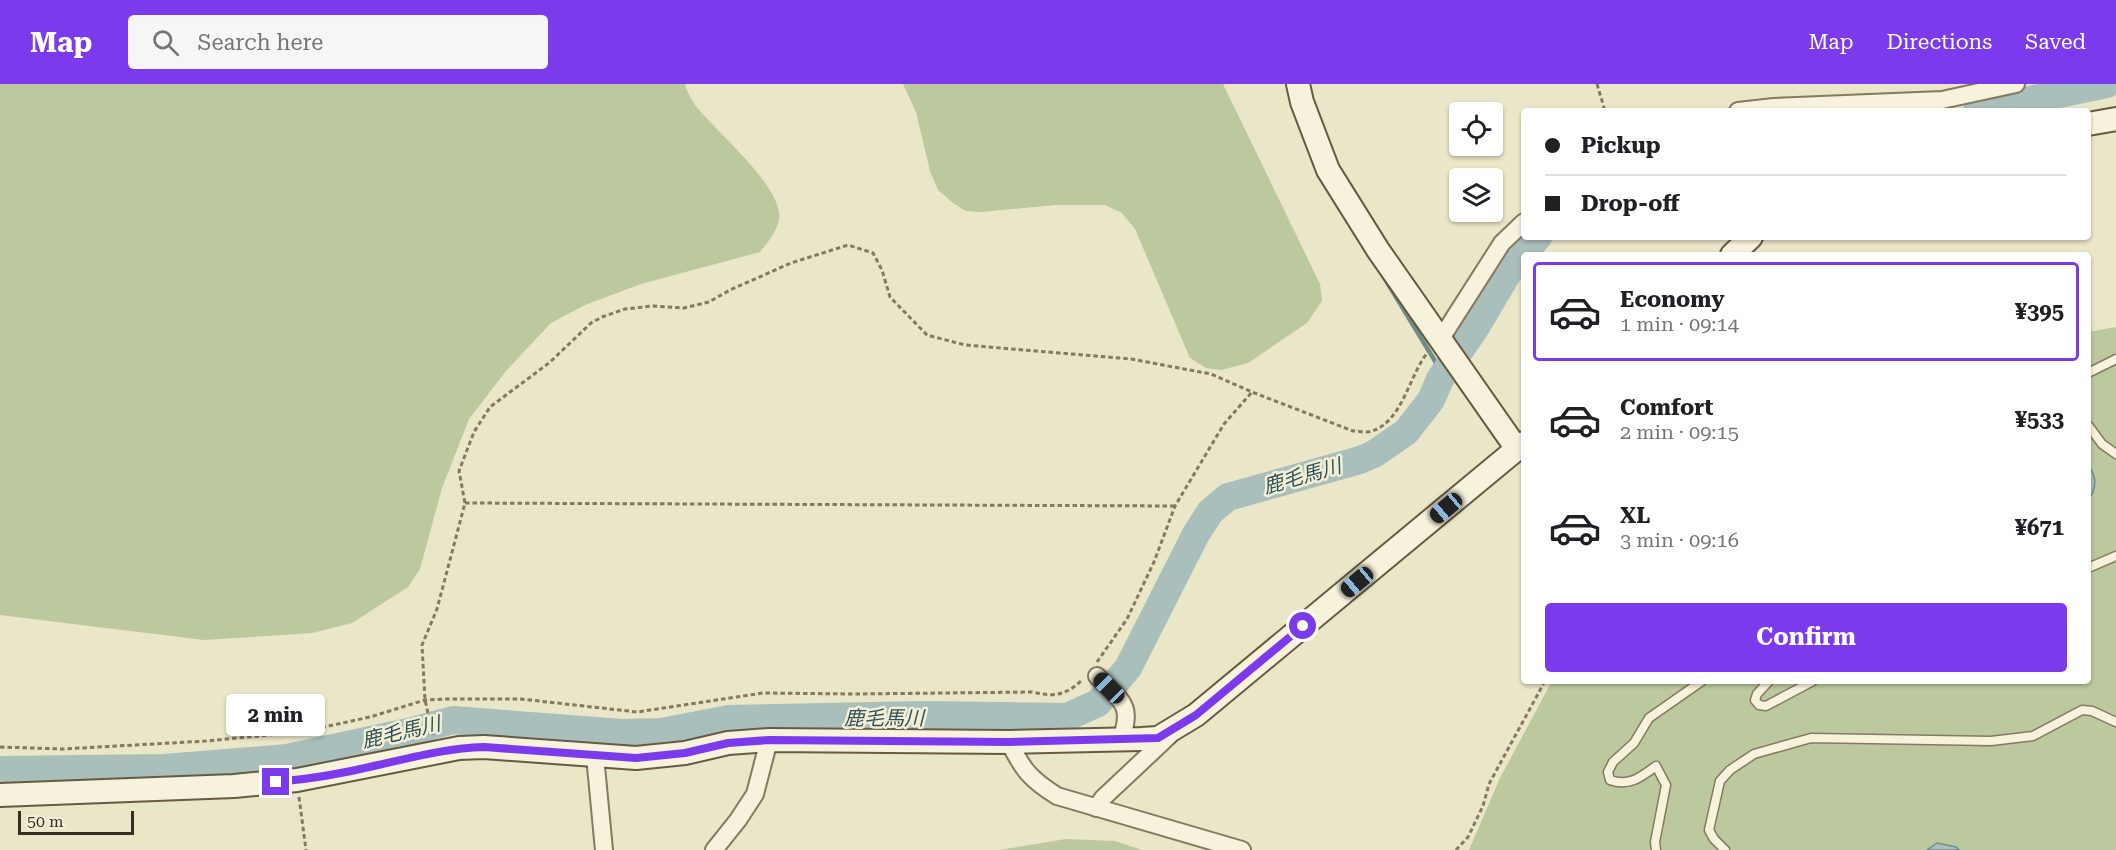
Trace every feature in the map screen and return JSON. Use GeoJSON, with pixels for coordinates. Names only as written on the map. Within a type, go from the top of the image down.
{"type":"FeatureCollection","features":[{"type":"Feature","properties":{"kind":"street"},"geometry":{"type":"LineString","coordinates":[[0,795],[234,786],[297,780],[459,748],[484,747],[636,758],[685,753],[728,743],[769,740],[1009,742],[1121,740],[1158,738],[1177,728],[1196,715],[1520,446],[1438,345],[1377,250],[1328,170],[1302,102],[1298,84]]}},
{"type":"Feature","properties":{"kind":"street"},"geometry":{"type":"LineString","coordinates":[[1765,108],[1942,100],[2016,84]]}},
{"type":"Feature","properties":{"kind":"street"},"geometry":{"type":"LineString","coordinates":[[2091,123],[2116,118]]}},
{"type":"Feature","properties":{"kind":"street"},"geometry":{"type":"LineString","coordinates":[[1438,345],[1502,243],[1521,225]]}},
{"type":"Feature","properties":{"kind":"street"},"geometry":{"type":"LineString","coordinates":[[1735,252],[1748,240]]}},
{"type":"Feature","properties":{"kind":"street"},"geometry":{"type":"LineString","coordinates":[[1094,673],[1122,701],[1127,710],[1121,740]]}},
{"type":"Feature","properties":{"kind":"street"},"geometry":{"type":"LineString","coordinates":[[1096,808],[1103,798],[1177,728]]}},
{"type":"Feature","properties":{"kind":"street"},"geometry":{"type":"LineString","coordinates":[[714,850],[738,820],[754,794],[769,740]]}},
{"type":"Feature","properties":{"kind":"street"},"geometry":{"type":"LineString","coordinates":[[1009,742],[1022,768],[1036,783],[1057,796],[1242,850]]}},
{"type":"Feature","properties":{"kind":"street"},"geometry":{"type":"LineString","coordinates":[[595,756],[604,850]]}},
{"type":"Feature","properties":{"kind":"lane"},"geometry":{"type":"LineString","coordinates":[[2091,372],[2116,359]]}},
{"type":"Feature","properties":{"kind":"lane"},"geometry":{"type":"LineString","coordinates":[[2091,429],[2102,444],[2116,454]]}},
{"type":"Feature","properties":{"kind":"lane"},"geometry":{"type":"LineString","coordinates":[[2091,567],[2116,556]]}},
{"type":"Feature","properties":{"kind":"lane"},"geometry":{"type":"LineString","coordinates":[[1656,850],[1655,842],[1666,785],[1656,766],[1637,779],[1620,784],[1610,780],[1608,772],[1613,762],[1634,742],[1649,718],[1698,684]]}},
{"type":"Feature","properties":{"kind":"lane"},"geometry":{"type":"LineString","coordinates":[[1766,684],[1757,694],[1755,700],[1759,705],[1766,706],[1807,684]]}},
{"type":"Feature","properties":{"kind":"lane"},"geometry":{"type":"LineString","coordinates":[[1725,850],[1709,830],[1716,805],[1716,794],[1720,781],[1730,770],[1754,754],[1811,738],[1991,741],[2033,736],[2082,710],[2092,711],[2116,722]]}},
{"type":"Feature","properties":{"kind":"path"},"geometry":{"type":"LineString","coordinates":[[1597,84],[1604,108]]}},
{"type":"Feature","properties":{"kind":"path"},"geometry":{"type":"LineString","coordinates":[[435,744],[426,708],[422,645],[437,609],[465,503],[459,471],[474,432],[490,407],[533,376],[591,322],[602,316],[625,309],[652,306],[684,308],[709,302],[730,290],[791,263],[848,245],[873,253],[882,270],[890,297],[927,335],[965,345],[1131,359],[1211,374],[1353,430],[1370,432],[1386,423],[1402,401],[1419,363],[1438,345]]}},
{"type":"Feature","properties":{"kind":"path"},"geometry":{"type":"LineString","coordinates":[[0,747],[63,749],[206,741],[302,732],[370,717],[425,700],[521,699],[637,712],[763,693],[1032,692],[1051,696],[1067,691],[1094,673],[1127,619],[1154,562],[1175,506],[1224,424],[1252,392]]}},
{"type":"Feature","properties":{"kind":"path"},"geometry":{"type":"LineString","coordinates":[[465,503],[1175,506]]}},
{"type":"Feature","properties":{"kind":"path"},"geometry":{"type":"LineString","coordinates":[[1456,850],[1468,837],[1483,806],[1489,784],[1543,684]]}},
{"type":"Feature","properties":{"kind":"path"},"geometry":{"type":"LineString","coordinates":[[297,780],[306,850]]}},
{"type":"Feature","properties":{"kind":"green space"},"geometry":{"type":"Polygon","coordinates":[[[0,84],[685,84],[695,105],[760,176],[778,207],[779,220],[774,233],[760,252],[641,284],[585,305],[551,323],[506,371],[469,419],[442,488],[420,569],[408,587],[352,623],[312,633],[204,640],[0,615],[0,84]]]}},
{"type":"Feature","properties":{"kind":"green space"},"geometry":{"type":"Polygon","coordinates":[[[903,84],[1223,84],[1320,284],[1322,301],[1307,323],[1248,363],[1221,370],[1206,368],[1190,358],[1135,229],[1122,213],[1105,205],[1055,205],[980,212],[966,211],[938,190],[930,171],[916,112],[903,84]]]}},
{"type":"Feature","properties":{"kind":"green space"},"geometry":{"type":"Polygon","coordinates":[[[2116,327],[2116,850],[1469,850],[1500,778],[1550,684],[2091,684],[2091,331],[2116,327]]]}},
{"type":"Feature","properties":{"kind":"green space"},"geometry":{"type":"Polygon","coordinates":[[[1066,839],[1115,841],[1142,850],[1000,850],[1066,839]]]}},
{"type":"Feature","properties":{"kind":"water"},"geometry":{"type":"Polygon","coordinates":[[[2091,470],[2095,482],[2091,495],[2091,470]]]}},
{"type":"Feature","properties":{"kind":"water"},"geometry":{"type":"Polygon","coordinates":[[[1937,843],[1956,847],[1959,850],[1927,850],[1937,843]]]}},
{"type":"Feature","properties":{"kind":"waterway","name":"鹿毛馬川"},"geometry":{"type":"LineString","coordinates":[[1991,108],[2107,84]]}},
{"type":"Feature","properties":{"kind":"waterway","name":"鹿毛馬川"},"geometry":{"type":"LineString","coordinates":[[1525,252],[1535,240]]}},
{"type":"Feature","properties":{"kind":"waterway","name":"鹿毛馬川"},"geometry":{"type":"LineString","coordinates":[[0,770],[164,768],[287,758],[453,720],[622,733],[661,732],[729,719],[924,715],[1067,717],[1098,703],[1128,668],[1196,534],[1210,512],[1228,497],[1360,460],[1374,454],[1406,432],[1431,400],[1440,379],[1474,330],[1509,271],[1521,257]]}},
{"type":"Feature","properties":{"kind":"waterway"},"geometry":{"type":"LineString","coordinates":[[1382,274],[1435,361],[1440,379]]}},
{"type":"Feature","properties":{"kind":"route"},"geometry":{"type":"LineString","coordinates":[[276,782],[375,766],[459,748],[484,747],[636,758],[685,753],[728,743],[769,740],[1009,742],[1158,738],[1196,715],[1303,626]]}}]}
